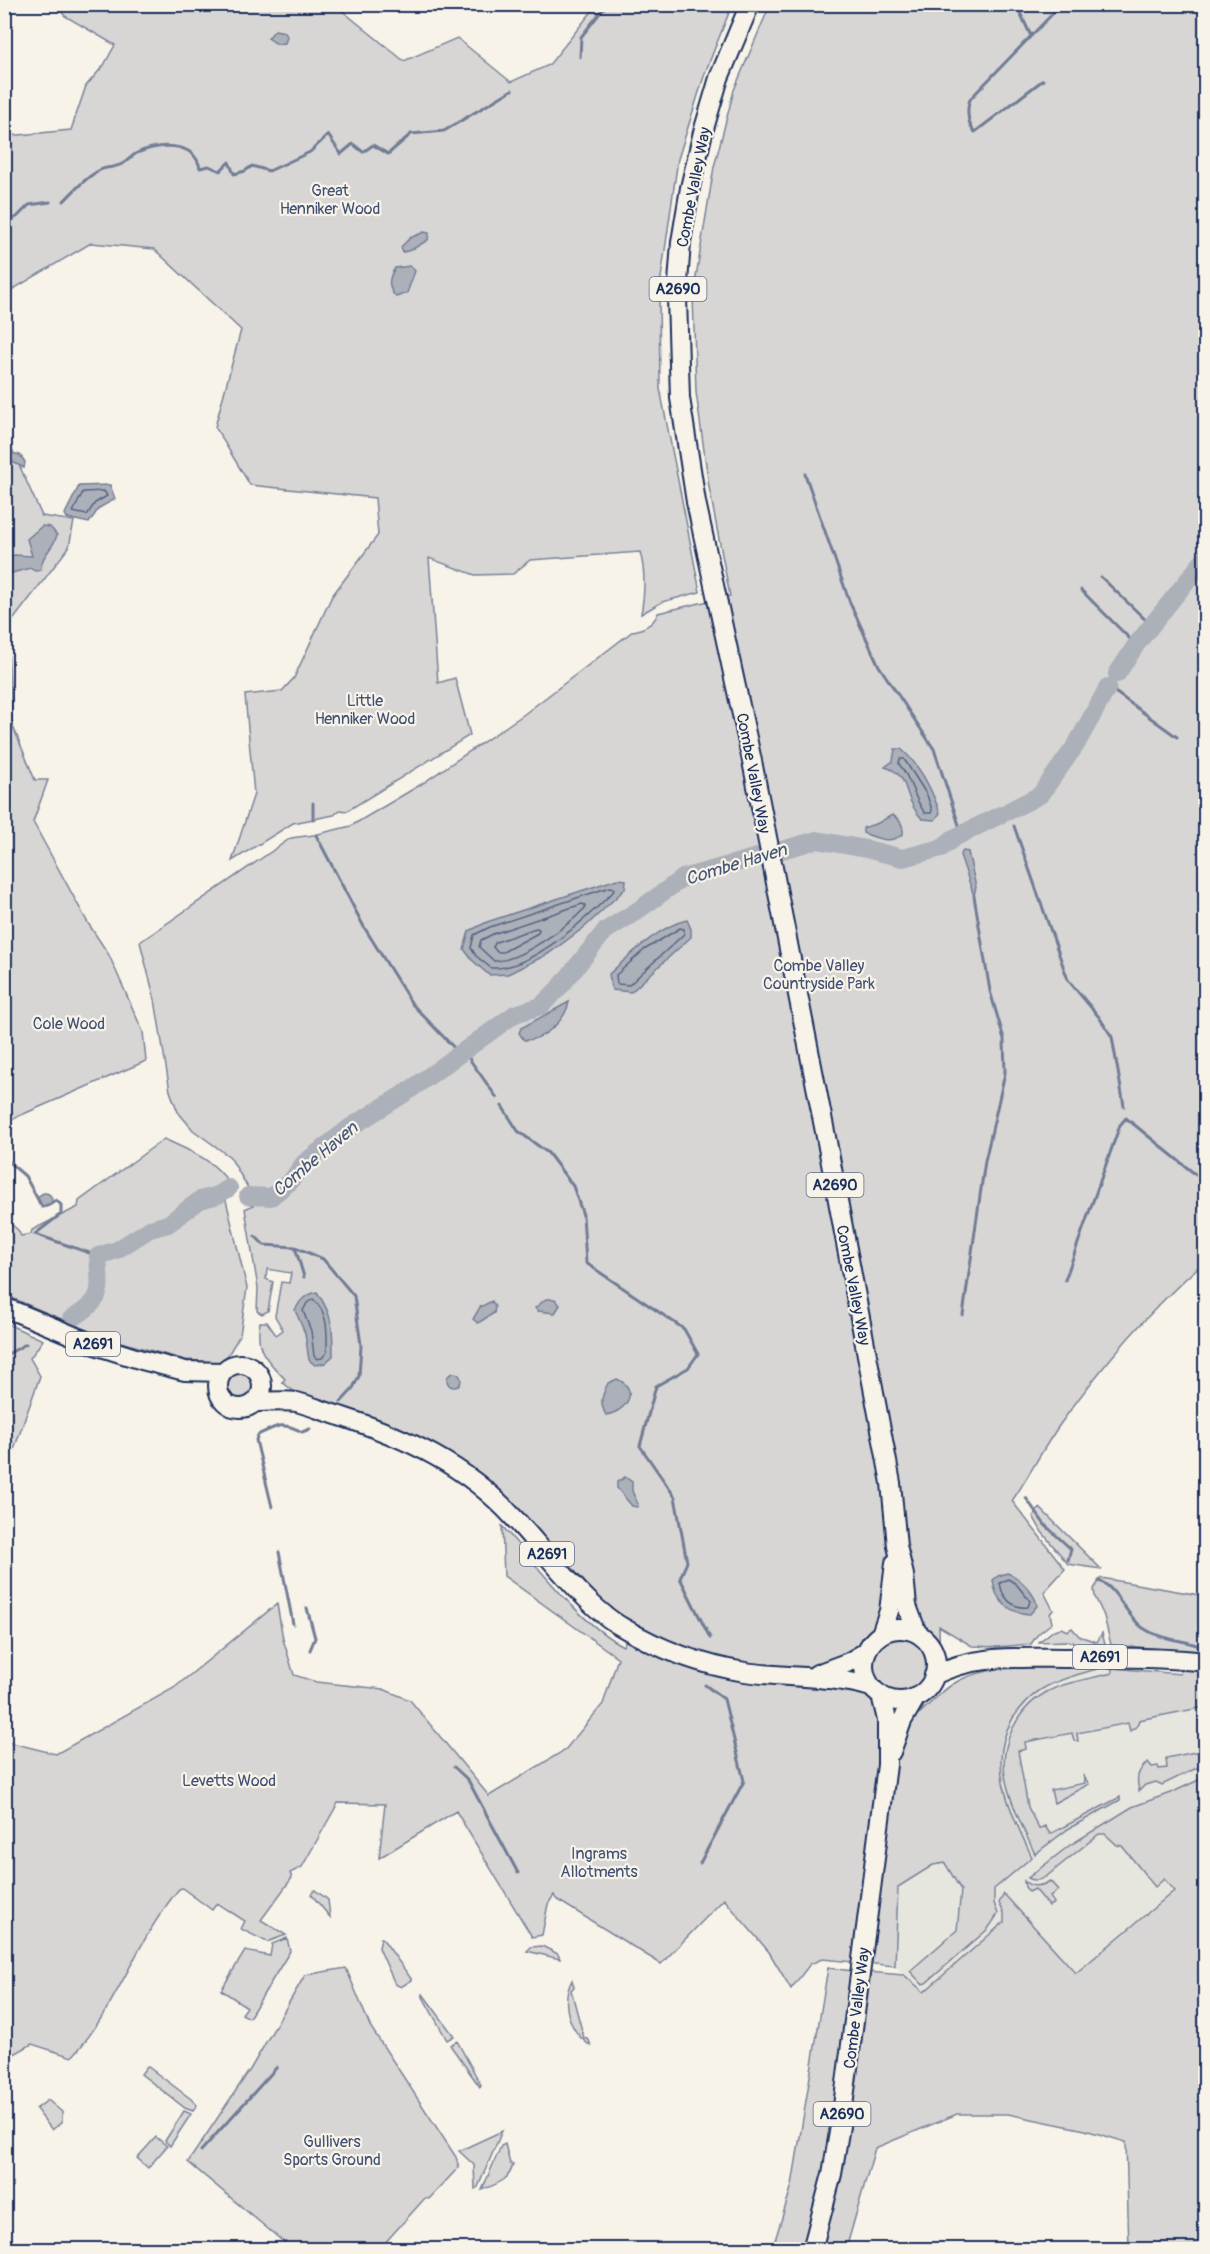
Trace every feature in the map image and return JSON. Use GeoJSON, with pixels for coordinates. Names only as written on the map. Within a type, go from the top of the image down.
{"type":"FeatureCollection","features":[{"type":"Feature","properties":{"kind":"main road","name":"Combe Valley Way"},"geometry":{"type":"LineString","coordinates":[[750,4],[719,78],[690,188],[677,297],[680,398],[696,501],[777,887],[891,1483],[897,1546],[904,1575],[907,1606],[923,1639]]}},
{"type":"Feature","properties":{"kind":"main road","name":"A2691"},"geometry":{"type":"LineString","coordinates":[[4,1307],[98,1346],[185,1371],[218,1390]]}},
{"type":"Feature","properties":{"kind":"main road"},"geometry":{"type":"LineString","coordinates":[[233,1365],[246,1365],[258,1372],[262,1391],[256,1402],[245,1408],[232,1408],[222,1401],[218,1390],[222,1372],[233,1365]]}},
{"type":"Feature","properties":{"kind":"main road","name":"A2691"},"geometry":{"type":"LineString","coordinates":[[185,1371],[222,1372]]}},
{"type":"Feature","properties":{"kind":"main road","name":"A2691"},"geometry":{"type":"LineString","coordinates":[[261,1378],[295,1402],[396,1435],[461,1472],[488,1492],[513,1516],[589,1600],[619,1626],[648,1642],[700,1661],[745,1671],[852,1681],[876,1691]]}},
{"type":"Feature","properties":{"kind":"main road","name":"A2691"},"geometry":{"type":"LineString","coordinates":[[256,1402],[295,1402]]}},
{"type":"Feature","properties":{"kind":"main road","name":"Combe Valley Way"},"geometry":{"type":"LineString","coordinates":[[881,1634],[889,1611],[897,1546]]}},
{"type":"Feature","properties":{"kind":"main road"},"geometry":{"type":"LineString","coordinates":[[899,1629],[923,1639],[935,1656],[934,1675],[927,1688],[916,1697],[898,1701],[876,1691],[864,1670],[866,1652],[881,1634],[899,1629]]}},
{"type":"Feature","properties":{"kind":"main road","name":"A2691"},"geometry":{"type":"LineString","coordinates":[[923,1639],[957,1653],[993,1658],[1110,1657],[1206,1662]]}},
{"type":"Feature","properties":{"kind":"main road","name":"A2691"},"geometry":{"type":"LineString","coordinates":[[809,1676],[849,1662],[866,1652]]}},
{"type":"Feature","properties":{"kind":"main road","name":"A2691"},"geometry":{"type":"LineString","coordinates":[[934,1675],[957,1664],[993,1658]]}},
{"type":"Feature","properties":{"kind":"main road","name":"Combe Valley Way"},"geometry":{"type":"LineString","coordinates":[[812,2250],[832,2174],[843,2114],[887,1765],[887,1720],[876,1691]]}},
{"type":"Feature","properties":{"kind":"main road","name":"Combe Valley Way"},"geometry":{"type":"LineString","coordinates":[[887,1765],[899,1729],[916,1697]]}},
{"type":"Feature","properties":{"kind":"shaded area"},"geometry":{"type":"Polygon","coordinates":[[[1103,1667],[1180,1674],[1181,1668],[1205,1670],[1205,1891],[1069,1981],[934,2036],[904,1975],[895,1966],[899,1871],[979,1699],[1057,1682],[1103,1667]]]}},
{"type":"Feature","properties":{"kind":"green space"},"geometry":{"type":"Polygon","coordinates":[[[110,4],[335,5],[404,61],[457,38],[511,82],[549,65],[597,5],[732,5],[705,73],[678,159],[659,292],[660,389],[700,592],[662,602],[641,614],[644,583],[640,552],[530,560],[513,574],[475,575],[429,558],[438,683],[455,678],[470,735],[347,811],[340,810],[334,815],[293,823],[232,861],[254,794],[245,695],[282,691],[294,678],[332,596],[378,535],[375,498],[250,485],[215,427],[241,330],[154,249],[91,243],[5,294],[5,139],[9,136],[71,130],[86,86],[104,65],[115,45],[65,16],[55,5],[104,5],[110,9],[110,4]]]}},
{"type":"Feature","properties":{"kind":"green space","name":"Combe Valley Countryside Park"},"geometry":{"type":"Polygon","coordinates":[[[770,5],[1205,5],[1205,1261],[1128,1338],[1077,1401],[1054,1433],[1012,1501],[1065,1569],[1044,1592],[1053,1610],[1050,1614],[1052,1623],[1038,1634],[1031,1644],[997,1647],[972,1646],[939,1626],[940,1680],[919,1714],[953,1684],[986,1672],[1025,1666],[1103,1667],[1049,1685],[1026,1702],[1013,1718],[1005,1735],[1001,1753],[1001,1771],[1010,1806],[1032,1857],[994,1889],[994,1903],[998,1914],[988,1929],[926,1983],[922,1984],[910,1971],[957,1930],[961,1890],[945,1863],[933,1865],[898,1887],[895,1966],[822,1959],[810,1964],[791,1989],[769,1952],[724,1899],[661,1964],[556,1899],[554,1895],[548,1904],[542,1935],[532,1937],[456,1811],[379,1858],[385,1804],[338,1803],[302,1867],[290,1873],[292,1878],[261,1920],[286,1935],[267,1942],[241,1929],[245,1921],[217,1903],[212,1910],[182,1888],[179,1889],[150,1930],[102,2017],[72,2057],[32,2044],[5,2057],[4,1741],[56,1754],[174,1688],[277,1604],[283,1639],[294,1675],[316,1682],[383,1689],[410,1700],[489,1796],[565,1750],[603,1704],[618,1658],[504,1576],[502,1526],[559,1592],[607,1636],[623,1646],[634,1624],[601,1600],[535,1526],[494,1486],[471,1469],[424,1441],[374,1420],[296,1393],[282,1382],[285,1379],[272,1366],[261,1348],[259,1332],[260,1322],[267,1322],[276,1335],[283,1330],[275,1316],[281,1282],[289,1283],[291,1273],[267,1269],[266,1279],[273,1282],[268,1311],[262,1314],[257,1311],[258,1288],[245,1209],[257,1203],[230,1157],[193,1130],[178,1112],[170,1091],[155,1000],[140,942],[291,838],[351,826],[420,785],[523,715],[633,631],[648,625],[658,613],[730,596],[709,487],[696,392],[693,295],[714,167],[734,90],[770,5]]]}},
{"type":"Feature","properties":{"kind":"green space","name":"Cole Wood"},"geometry":{"type":"Polygon","coordinates":[[[12,449],[42,516],[74,521],[69,547],[7,628],[12,724],[35,780],[48,780],[33,822],[88,923],[109,955],[143,1032],[146,1061],[5,1122],[4,450],[12,449]]]}},
{"type":"Feature","properties":{"kind":"green space"},"geometry":{"type":"Polygon","coordinates":[[[164,1139],[208,1162],[229,1183],[226,1200],[247,1288],[240,1335],[228,1355],[218,1362],[185,1360],[103,1337],[5,1295],[5,1219],[18,1230],[21,1236],[31,1234],[32,1230],[78,1207],[79,1201],[164,1139]]]}},
{"type":"Feature","properties":{"kind":"green space"},"geometry":{"type":"Polygon","coordinates":[[[5,1323],[43,1340],[30,1358],[40,1376],[9,1464],[9,1505],[4,1503],[5,1323]]]}},
{"type":"Feature","properties":{"kind":"green space"},"geometry":{"type":"Polygon","coordinates":[[[240,1369],[253,1374],[258,1387],[253,1400],[240,1405],[227,1400],[222,1387],[227,1374],[240,1369]]]}},
{"type":"Feature","properties":{"kind":"green space"},"geometry":{"type":"Polygon","coordinates":[[[1040,1508],[1101,1569],[1068,1564],[1042,1532],[1033,1516],[1040,1508]]]}},
{"type":"Feature","properties":{"kind":"green space"},"geometry":{"type":"Polygon","coordinates":[[[1101,1578],[1205,1596],[1205,1652],[1111,1645],[1104,1616],[1095,1597],[1094,1589],[1101,1578]]]}},
{"type":"Feature","properties":{"kind":"green space"},"geometry":{"type":"Polygon","coordinates":[[[1061,1628],[1067,1631],[1072,1628],[1079,1636],[1097,1642],[1102,1633],[1105,1644],[1088,1645],[1066,1641],[1039,1642],[1054,1630],[1061,1628]]]}},
{"type":"Feature","properties":{"kind":"green space"},"geometry":{"type":"Polygon","coordinates":[[[1112,1668],[1180,1674],[1181,1668],[1205,1670],[1205,1707],[1139,1720],[1137,1726],[1130,1731],[1128,1723],[1077,1733],[1078,1741],[1074,1741],[1072,1733],[1025,1742],[1026,1749],[1018,1751],[1028,1807],[1039,1829],[1045,1826],[1050,1834],[1120,1797],[1120,1800],[1068,1829],[1035,1854],[1007,1786],[1004,1764],[1008,1740],[1026,1708],[1045,1693],[1069,1683],[1112,1673],[1112,1668]]]}},
{"type":"Feature","properties":{"kind":"green space"},"geometry":{"type":"Polygon","coordinates":[[[1205,1750],[1205,1764],[1162,1785],[1156,1782],[1145,1785],[1139,1791],[1138,1775],[1148,1762],[1152,1767],[1167,1768],[1166,1758],[1205,1750]]]}},
{"type":"Feature","properties":{"kind":"green space"},"geometry":{"type":"Polygon","coordinates":[[[1083,1775],[1089,1784],[1054,1803],[1051,1790],[1085,1783],[1083,1775]]]}},
{"type":"Feature","properties":{"kind":"green space"},"geometry":{"type":"Polygon","coordinates":[[[1205,1777],[1205,2249],[1129,2249],[1126,2142],[1085,2130],[1008,2114],[957,2114],[875,2148],[846,2249],[823,2250],[839,2174],[868,1972],[904,1975],[924,1992],[1004,1922],[1004,1913],[999,1903],[1004,1894],[1076,1973],[1174,1891],[1164,1879],[1155,1887],[1122,1846],[1117,1845],[1105,1834],[1099,1834],[1045,1877],[1036,1880],[1028,1878],[1070,1845],[1132,1807],[1205,1777]]]}},
{"type":"Feature","properties":{"kind":"green space"},"geometry":{"type":"Polygon","coordinates":[[[1024,1881],[1037,1886],[1050,1881],[1058,1890],[1050,1897],[1054,1903],[1049,1906],[1035,1889],[1029,1892],[1024,1881]]]}},
{"type":"Feature","properties":{"kind":"green space"},"geometry":{"type":"Polygon","coordinates":[[[315,1890],[328,1900],[330,1917],[311,1894],[315,1890]]]}},
{"type":"Feature","properties":{"kind":"green space"},"geometry":{"type":"Polygon","coordinates":[[[287,1938],[290,1951],[249,2018],[242,2014],[247,2007],[221,1990],[245,1951],[270,1956],[272,1944],[287,1938]]]}},
{"type":"Feature","properties":{"kind":"green space"},"geometry":{"type":"Polygon","coordinates":[[[381,1938],[412,1980],[401,1987],[395,1984],[379,1948],[381,1938]]]}},
{"type":"Feature","properties":{"kind":"green space"},"geometry":{"type":"Polygon","coordinates":[[[542,1946],[558,1954],[560,1959],[527,1951],[531,1947],[542,1946]]]}},
{"type":"Feature","properties":{"kind":"green space","name":"Gullivers Sports Ground"},"geometry":{"type":"Polygon","coordinates":[[[346,1968],[370,2026],[456,2157],[459,2167],[429,2199],[425,2198],[383,2245],[386,2248],[384,2249],[292,2249],[188,2162],[251,2068],[305,1975],[346,1968]]]}},
{"type":"Feature","properties":{"kind":"green space"},"geometry":{"type":"Polygon","coordinates":[[[828,1968],[853,1971],[834,2112],[823,2172],[802,2249],[772,2250],[792,2185],[828,1968]]]}},
{"type":"Feature","properties":{"kind":"green space"},"geometry":{"type":"Polygon","coordinates":[[[572,1980],[574,1987],[571,1990],[584,2038],[589,2040],[591,2046],[577,2033],[569,2016],[567,1998],[572,1980]]]}},
{"type":"Feature","properties":{"kind":"green space"},"geometry":{"type":"Polygon","coordinates":[[[423,1994],[454,2036],[447,2040],[423,1994]]]}},
{"type":"Feature","properties":{"kind":"green space"},"geometry":{"type":"Polygon","coordinates":[[[457,2041],[481,2085],[480,2087],[450,2045],[457,2041]]]}},
{"type":"Feature","properties":{"kind":"green space"},"geometry":{"type":"Polygon","coordinates":[[[147,2066],[191,2099],[197,2105],[193,2111],[185,2108],[141,2074],[147,2066]]]}},
{"type":"Feature","properties":{"kind":"green space"},"geometry":{"type":"Polygon","coordinates":[[[48,2100],[62,2112],[62,2122],[52,2130],[36,2109],[48,2100]]]}},
{"type":"Feature","properties":{"kind":"green space"},"geometry":{"type":"Polygon","coordinates":[[[184,2111],[191,2114],[170,2146],[165,2141],[184,2111]]]}},
{"type":"Feature","properties":{"kind":"green space"},"geometry":{"type":"Polygon","coordinates":[[[502,2131],[478,2187],[475,2189],[474,2165],[459,2151],[502,2131]]]}},
{"type":"Feature","properties":{"kind":"green space"},"geometry":{"type":"Polygon","coordinates":[[[156,2137],[167,2146],[148,2168],[137,2158],[156,2137]]]}},
{"type":"Feature","properties":{"kind":"green space"},"geometry":{"type":"Polygon","coordinates":[[[505,2144],[510,2164],[513,2164],[509,2174],[502,2181],[482,2190],[501,2146],[505,2144]]]}},
{"type":"Feature","properties":{"kind":"water"},"geometry":{"type":"Polygon","coordinates":[[[275,30],[285,32],[287,37],[285,43],[277,44],[268,38],[275,30]]]}},
{"type":"Feature","properties":{"kind":"water"},"geometry":{"type":"Polygon","coordinates":[[[424,232],[429,233],[428,240],[403,252],[401,247],[410,238],[424,232]]]}},
{"type":"Feature","properties":{"kind":"water"},"geometry":{"type":"Polygon","coordinates":[[[410,266],[415,271],[407,293],[396,297],[390,286],[391,276],[395,268],[410,266]]]}},
{"type":"Feature","properties":{"kind":"water"},"geometry":{"type":"Polygon","coordinates":[[[10,453],[20,455],[25,462],[24,468],[5,458],[10,453]]]}},
{"type":"Feature","properties":{"kind":"water"},"geometry":{"type":"Polygon","coordinates":[[[110,485],[115,499],[99,508],[89,523],[67,518],[65,514],[79,486],[110,485]]]}},
{"type":"Feature","properties":{"kind":"water"},"geometry":{"type":"Polygon","coordinates":[[[42,526],[50,527],[57,535],[43,560],[41,570],[35,571],[30,568],[5,575],[5,566],[13,555],[32,556],[27,539],[42,526]]]}},
{"type":"Feature","properties":{"kind":"water"},"geometry":{"type":"Polygon","coordinates":[[[895,749],[901,749],[908,755],[925,778],[940,813],[935,820],[922,819],[914,808],[901,778],[885,767],[893,761],[895,749]]]}},
{"type":"Feature","properties":{"kind":"water"},"geometry":{"type":"Polygon","coordinates":[[[892,815],[902,825],[903,834],[893,839],[883,840],[863,833],[863,828],[892,815]]]}},
{"type":"Feature","properties":{"kind":"water"},"geometry":{"type":"Polygon","coordinates":[[[963,851],[968,852],[976,887],[974,896],[960,855],[963,851]]]}},
{"type":"Feature","properties":{"kind":"water"},"geometry":{"type":"Polygon","coordinates":[[[617,879],[626,880],[625,889],[586,926],[548,954],[508,974],[489,975],[472,960],[464,949],[469,931],[487,922],[617,879]]]}},
{"type":"Feature","properties":{"kind":"water"},"geometry":{"type":"Polygon","coordinates":[[[687,920],[691,929],[691,937],[631,992],[612,990],[609,974],[666,928],[687,920]]]}},
{"type":"Feature","properties":{"kind":"water"},"geometry":{"type":"Polygon","coordinates":[[[569,1002],[558,1023],[538,1037],[524,1040],[519,1033],[521,1028],[569,1002]]]}},
{"type":"Feature","properties":{"kind":"water"},"geometry":{"type":"Polygon","coordinates":[[[42,1193],[48,1193],[52,1200],[48,1207],[42,1207],[38,1203],[38,1197],[42,1193]]]}},
{"type":"Feature","properties":{"kind":"water"},"geometry":{"type":"Polygon","coordinates":[[[317,1292],[331,1322],[333,1356],[325,1363],[315,1365],[309,1360],[305,1333],[295,1310],[304,1298],[317,1292]]]}},
{"type":"Feature","properties":{"kind":"water"},"geometry":{"type":"Polygon","coordinates":[[[546,1299],[555,1299],[560,1305],[555,1313],[538,1311],[535,1308],[546,1299]]]}},
{"type":"Feature","properties":{"kind":"water"},"geometry":{"type":"Polygon","coordinates":[[[492,1301],[495,1307],[494,1313],[478,1323],[473,1319],[480,1307],[492,1301]]]}},
{"type":"Feature","properties":{"kind":"water"},"geometry":{"type":"Polygon","coordinates":[[[454,1373],[459,1375],[461,1380],[459,1385],[454,1387],[449,1385],[447,1380],[449,1375],[454,1373]]]}},
{"type":"Feature","properties":{"kind":"water"},"geometry":{"type":"Polygon","coordinates":[[[617,1379],[628,1389],[628,1400],[620,1410],[606,1415],[602,1403],[603,1395],[608,1383],[617,1379]]]}},
{"type":"Feature","properties":{"kind":"water"},"geometry":{"type":"Polygon","coordinates":[[[625,1477],[632,1482],[637,1507],[632,1506],[617,1488],[617,1482],[625,1477]]]}},
{"type":"Feature","properties":{"kind":"water"},"geometry":{"type":"Polygon","coordinates":[[[1007,1573],[1021,1582],[1036,1601],[1037,1606],[1030,1614],[1016,1611],[1000,1600],[993,1580],[1007,1573]]]}},
{"type":"Feature","properties":{"kind":"waterway"},"geometry":{"type":"LineString","coordinates":[[580,57],[581,37],[607,4]]}},
{"type":"Feature","properties":{"kind":"waterway"},"geometry":{"type":"LineString","coordinates":[[1016,4],[1031,36],[1062,4]]}},
{"type":"Feature","properties":{"kind":"waterway"},"geometry":{"type":"LineString","coordinates":[[1031,36],[971,98],[968,115],[972,129],[975,132],[1043,80]]}},
{"type":"Feature","properties":{"kind":"waterway"},"geometry":{"type":"LineString","coordinates":[[64,201],[81,184],[102,169],[126,162],[145,150],[164,146],[183,149],[190,153],[200,168],[209,166],[220,171],[229,162],[234,174],[252,166],[269,171],[310,152],[328,135],[341,154],[353,144],[363,152],[373,145],[388,154],[411,134],[444,131],[512,90]]}},
{"type":"Feature","properties":{"kind":"waterway"},"geometry":{"type":"LineString","coordinates":[[4,223],[17,217],[29,205],[50,202]]}},
{"type":"Feature","properties":{"kind":"waterway"},"geometry":{"type":"LineString","coordinates":[[805,474],[850,603],[879,666],[934,749],[962,834]]}},
{"type":"Feature","properties":{"kind":"waterway","name":"Combe Haven"},"geometry":{"type":"LineString","coordinates":[[1117,674],[1136,645],[1206,557]]}},
{"type":"Feature","properties":{"kind":"waterway"},"geometry":{"type":"LineString","coordinates":[[1101,577],[1152,626]]}},
{"type":"Feature","properties":{"kind":"waterway"},"geometry":{"type":"LineString","coordinates":[[1081,590],[1136,645]]}},
{"type":"Feature","properties":{"kind":"waterway"},"geometry":{"type":"LineString","coordinates":[[1108,687],[1177,737]]}},
{"type":"Feature","properties":{"kind":"waterway","name":"Combe Haven"},"geometry":{"type":"LineString","coordinates":[[1009,811],[1040,795],[1076,745],[1108,687]]}},
{"type":"Feature","properties":{"kind":"waterway"},"geometry":{"type":"LineString","coordinates":[[313,803],[313,819]]}},
{"type":"Feature","properties":{"kind":"waterway","name":"Combe Haven"},"geometry":{"type":"LineString","coordinates":[[248,1196],[271,1197],[290,1182],[304,1163],[349,1128],[407,1092],[515,1014],[541,1006],[561,986],[605,931],[683,878],[817,840],[903,858],[941,848],[954,838],[1000,815]]}},
{"type":"Feature","properties":{"kind":"waterway"},"geometry":{"type":"LineString","coordinates":[[1014,826],[1068,980],[1099,1017],[1112,1037],[1124,1106]]}},
{"type":"Feature","properties":{"kind":"waterway"},"geometry":{"type":"LineString","coordinates":[[316,835],[364,927],[412,1004],[459,1053]]}},
{"type":"Feature","properties":{"kind":"waterway"},"geometry":{"type":"LineString","coordinates":[[963,1315],[985,1161],[1005,1073],[1004,1039],[990,991],[974,896]]}},
{"type":"Feature","properties":{"kind":"waterway"},"geometry":{"type":"LineString","coordinates":[[463,1050],[497,1098]]}},
{"type":"Feature","properties":{"kind":"waterway"},"geometry":{"type":"LineString","coordinates":[[502,1106],[518,1131],[548,1153],[573,1186],[583,1215],[586,1263],[684,1329],[698,1354],[688,1368],[656,1386],[640,1446],[675,1497],[687,1562],[680,1578],[710,1638]]}},
{"type":"Feature","properties":{"kind":"waterway"},"geometry":{"type":"LineString","coordinates":[[1065,1280],[1120,1125],[1126,1118],[1206,1183]]}},
{"type":"Feature","properties":{"kind":"waterway"},"geometry":{"type":"LineString","coordinates":[[4,1158],[25,1176],[42,1207],[56,1200],[61,1205],[61,1214],[35,1234],[98,1256]]}},
{"type":"Feature","properties":{"kind":"waterway","name":"Combe Haven"},"geometry":{"type":"LineString","coordinates":[[71,1319],[90,1306],[98,1294],[98,1256],[117,1250],[150,1229],[168,1224],[200,1200],[218,1195],[229,1188]]}},
{"type":"Feature","properties":{"kind":"waterway"},"geometry":{"type":"LineString","coordinates":[[255,1236],[264,1245],[295,1247],[323,1259],[354,1296],[361,1345],[359,1376],[352,1390],[341,1402]]}},
{"type":"Feature","properties":{"kind":"waterway"},"geometry":{"type":"LineString","coordinates":[[295,1247],[304,1277]]}},
{"type":"Feature","properties":{"kind":"waterway","name":"Combe Haven"},"geometry":{"type":"LineString","coordinates":[[4,1356],[26,1344]]}},
{"type":"Feature","properties":{"kind":"waterway"},"geometry":{"type":"LineString","coordinates":[[272,1507],[256,1440],[258,1435],[280,1426],[302,1432],[310,1429]]}},
{"type":"Feature","properties":{"kind":"waterway"},"geometry":{"type":"LineString","coordinates":[[1026,1498],[1045,1525],[1071,1549],[1068,1560]]}},
{"type":"Feature","properties":{"kind":"waterway"},"geometry":{"type":"LineString","coordinates":[[279,1552],[293,1624]]}},
{"type":"Feature","properties":{"kind":"waterway"},"geometry":{"type":"LineString","coordinates":[[1099,1581],[1111,1589],[1143,1628],[1158,1635],[1205,1648]]}},
{"type":"Feature","properties":{"kind":"waterway"},"geometry":{"type":"LineString","coordinates":[[307,1608],[315,1638],[310,1650]]}},
{"type":"Feature","properties":{"kind":"waterway"},"geometry":{"type":"LineString","coordinates":[[1204,1674],[1206,1678]]}},
{"type":"Feature","properties":{"kind":"waterway"},"geometry":{"type":"LineString","coordinates":[[700,1863],[744,1781],[724,1699],[705,1685]]}},
{"type":"Feature","properties":{"kind":"waterway"},"geometry":{"type":"LineString","coordinates":[[454,1767],[468,1780],[518,1873]]}},
{"type":"Feature","properties":{"kind":"waterway"},"geometry":{"type":"LineString","coordinates":[[201,2151],[277,2067]]}},
{"type":"Feature","properties":{"kind":"park label","name":"Great Henniker Wood"},"geometry":{"type":"Point","coordinates":[330,199]}},
{"type":"Feature","properties":{"kind":"park label","name":"Little Henniker Wood"},"geometry":{"type":"Point","coordinates":[365,709]}},
{"type":"Feature","properties":{"kind":"park label","name":"Levetts Wood"},"geometry":{"type":"Point","coordinates":[229,1780]}},
{"type":"Feature","properties":{"kind":"park label","name":"Ingrams Allotments"},"geometry":{"type":"Point","coordinates":[599,1862]}}]}
